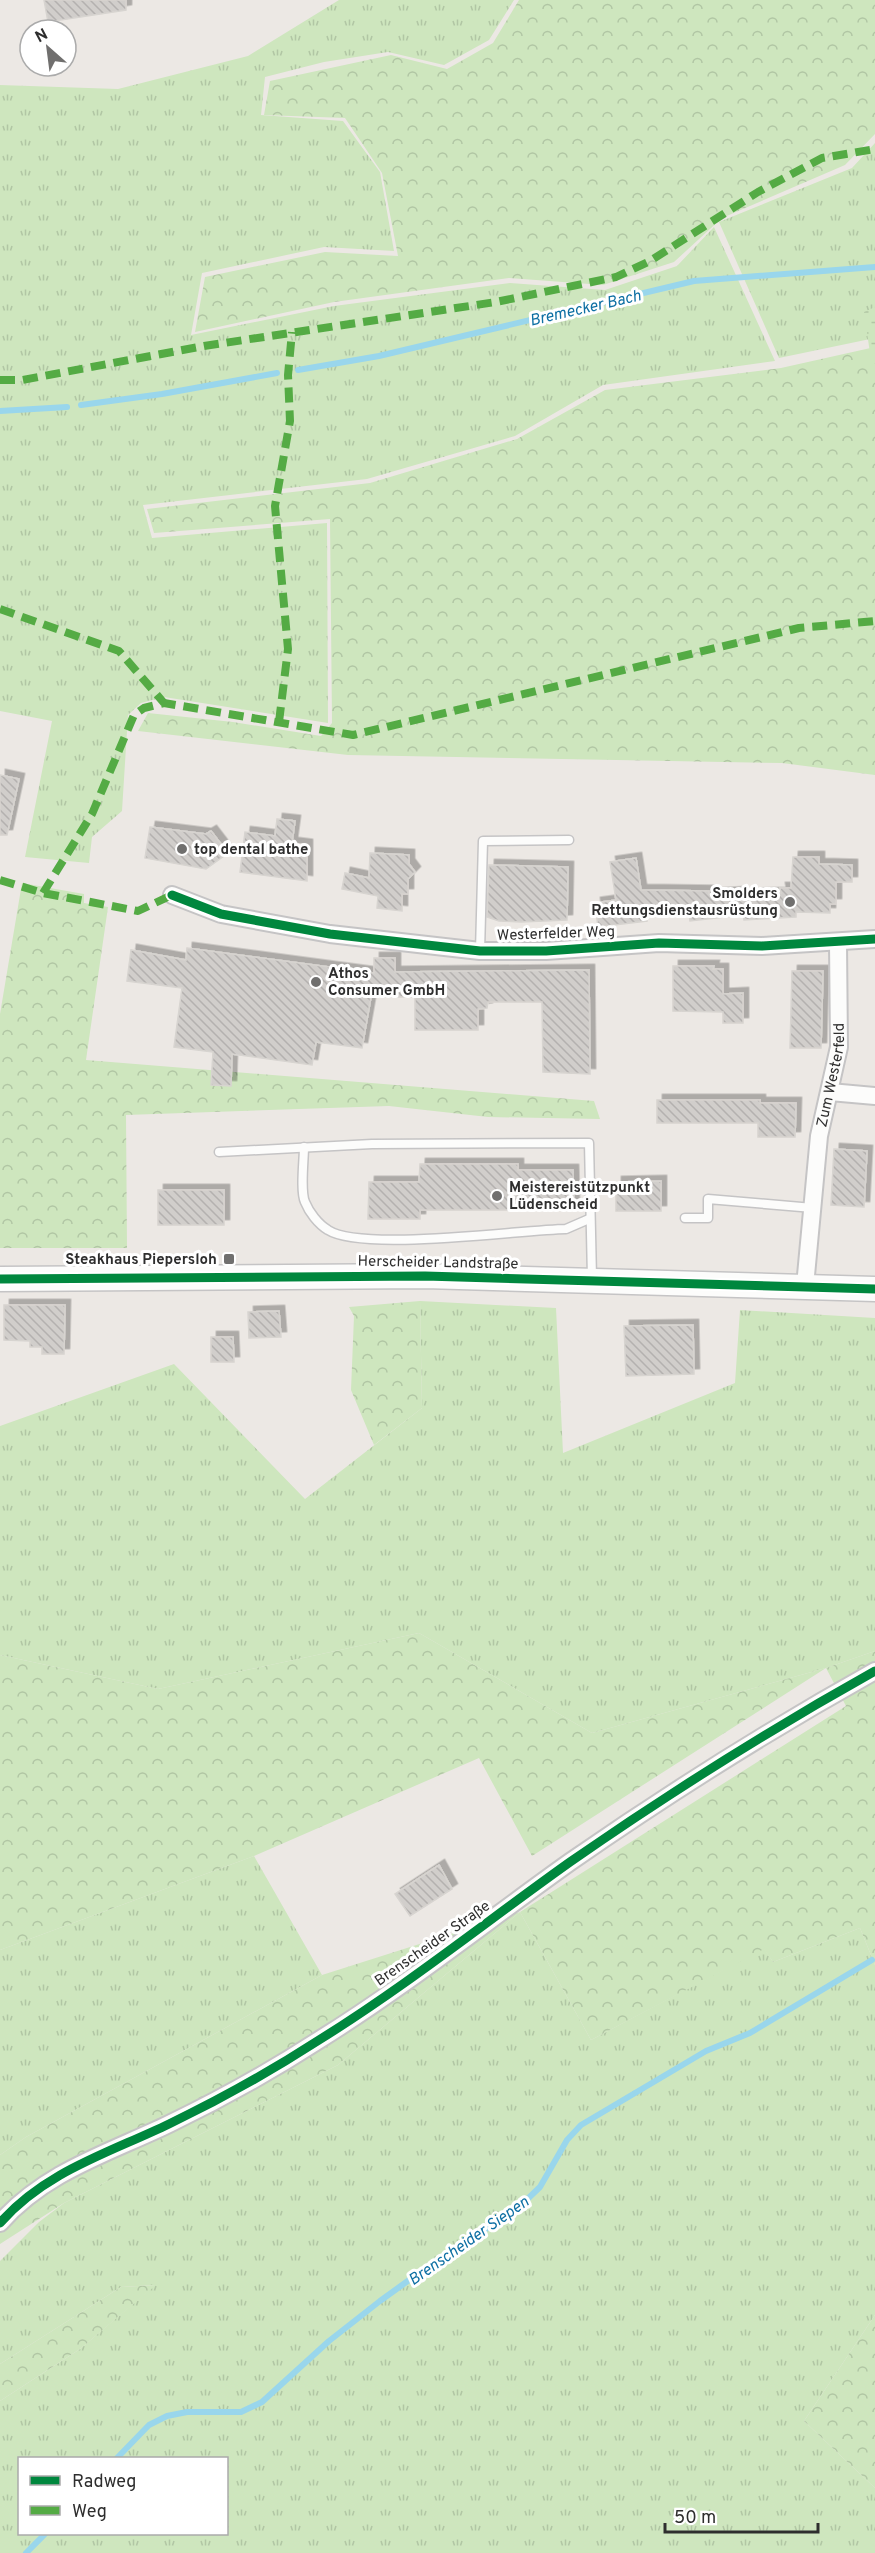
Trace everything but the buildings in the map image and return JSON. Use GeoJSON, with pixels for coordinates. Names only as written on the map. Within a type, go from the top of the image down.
{"type":"FeatureCollection","features":[{"type":"Feature","properties":{"kind":"main road","name":"Herscheider Landstraße"},"geometry":{"type":"LineString","coordinates":[[0,1279],[308,1275],[875,1289]]}},
{"type":"Feature","properties":{"kind":"street","name":"Westerfelder Weg"},"geometry":{"type":"LineString","coordinates":[[172,895],[221,914],[330,933],[480,951],[546,951],[660,943],[762,946],[875,939]]}},
{"type":"Feature","properties":{"kind":"street","name":"Zum Westerfeld"},"geometry":{"type":"LineString","coordinates":[[805,1286],[819,1136],[839,1047],[838,943]]}},
{"type":"Feature","properties":{"kind":"street"},"geometry":{"type":"LineString","coordinates":[[830,1092],[875,1096]]}},
{"type":"Feature","properties":{"kind":"street","name":"Brenscheider Straße"},"geometry":{"type":"LineString","coordinates":[[0,2223],[16,2204],[40,2185],[80,2163],[169,2124],[243,2085],[321,2039],[644,1813],[875,1671]]}},
{"type":"Feature","properties":{"kind":"lane","name":"Westerfelder Weg"},"geometry":{"type":"LineString","coordinates":[[480,951],[483,841],[569,840]]}},
{"type":"Feature","properties":{"kind":"lane"},"geometry":{"type":"LineString","coordinates":[[219,1152],[372,1144],[589,1143],[592,1281]]}},
{"type":"Feature","properties":{"kind":"lane","name":"Herscheider Landstraße"},"geometry":{"type":"LineString","coordinates":[[304,1147],[303,1200],[315,1219],[329,1231],[351,1236],[408,1240],[566,1229],[590,1219]]}},
{"type":"Feature","properties":{"kind":"lane"},"geometry":{"type":"LineString","coordinates":[[685,1218],[708,1218],[708,1199],[813,1208]]}},
{"type":"Feature","properties":{"kind":"green space"},"geometry":{"type":"Polygon","coordinates":[[[339,0],[514,0],[489,40],[444,65],[388,52],[324,62],[265,77],[261,115],[343,121],[380,172],[394,251],[324,247],[202,273],[191,335],[334,306],[510,283],[605,290],[677,266],[714,227],[775,361],[603,385],[515,436],[367,479],[143,505],[152,538],[327,523],[328,723],[164,697],[141,703],[128,715],[122,811],[92,837],[89,863],[25,857],[52,721],[0,711],[0,85],[118,89],[248,56],[339,0]]]}},
{"type":"Feature","properties":{"kind":"green space"},"geometry":{"type":"Polygon","coordinates":[[[519,0],[875,0],[875,134],[845,165],[722,218],[674,262],[603,285],[509,278],[334,302],[195,332],[205,277],[325,252],[398,256],[382,173],[345,118],[264,115],[270,81],[391,55],[447,69],[493,43],[519,0]]]}},
{"type":"Feature","properties":{"kind":"green space"},"geometry":{"type":"Polygon","coordinates":[[[875,143],[875,338],[779,358],[719,222],[852,168],[875,143]]]}},
{"type":"Feature","properties":{"kind":"green space"},"geometry":{"type":"Polygon","coordinates":[[[875,307],[875,364],[871,360],[864,312],[875,307]]]}},
{"type":"Feature","properties":{"kind":"green space"},"geometry":{"type":"Polygon","coordinates":[[[875,347],[875,775],[782,763],[348,755],[138,731],[148,713],[233,722],[321,736],[332,723],[330,519],[154,533],[147,509],[370,483],[517,439],[605,390],[781,368],[875,347]]]}},
{"type":"Feature","properties":{"kind":"green space"},"geometry":{"type":"Polygon","coordinates":[[[22,883],[84,894],[84,903],[108,907],[86,1060],[594,1101],[600,1119],[488,1117],[389,1106],[126,1115],[127,1248],[0,1248],[0,1014],[22,883]]]}},
{"type":"Feature","properties":{"kind":"green space"},"geometry":{"type":"Polygon","coordinates":[[[420,1301],[556,1308],[563,1453],[735,1383],[740,1310],[875,1318],[875,1651],[826,1668],[592,1733],[419,1633],[158,1689],[0,1655],[0,1426],[174,1364],[305,1499],[422,1408],[420,1301]]]}},
{"type":"Feature","properties":{"kind":"green space"},"geometry":{"type":"Polygon","coordinates":[[[420,1301],[422,1408],[374,1445],[351,1390],[354,1316],[349,1307],[420,1301]]]}},
{"type":"Feature","properties":{"kind":"green space"},"geometry":{"type":"Polygon","coordinates":[[[419,1633],[592,1733],[826,1668],[532,1856],[479,1758],[254,1856],[0,1950],[0,1655],[158,1689],[419,1633]]]}},
{"type":"Feature","properties":{"kind":"green space"},"geometry":{"type":"Polygon","coordinates":[[[875,1651],[875,1965],[860,1928],[773,1962],[764,1949],[591,2040],[520,1912],[846,1706],[826,1668],[875,1651]]]}},
{"type":"Feature","properties":{"kind":"green space"},"geometry":{"type":"Polygon","coordinates":[[[254,1856],[322,1975],[26,2137],[0,2155],[0,1950],[254,1856]]]}},
{"type":"Feature","properties":{"kind":"green space"},"geometry":{"type":"Polygon","coordinates":[[[520,1912],[591,2040],[764,1948],[773,1962],[860,1928],[875,1965],[875,2315],[804,2421],[875,2488],[875,2553],[0,2553],[0,2401],[80,2349],[155,2285],[121,2287],[0,2364],[0,2261],[39,2222],[64,2203],[338,2065],[520,1912]]]}},
{"type":"Feature","properties":{"kind":"green space"},"geometry":{"type":"Polygon","coordinates":[[[520,1912],[338,2065],[64,2203],[0,2244],[0,2155],[26,2137],[322,1975],[520,1912]]]}},
{"type":"Feature","properties":{"kind":"green space"},"geometry":{"type":"Polygon","coordinates":[[[156,2285],[80,2349],[0,2401],[0,2364],[121,2287],[156,2285]]]}},
{"type":"Feature","properties":{"kind":"green space"},"geometry":{"type":"Polygon","coordinates":[[[875,2315],[875,2488],[804,2421],[875,2315]]]}},
{"type":"Feature","properties":{"kind":"waterway","name":"Bremecker Bach"},"geometry":{"type":"LineString","coordinates":[[298,370],[379,356],[694,281],[875,267]]}},
{"type":"Feature","properties":{"kind":"waterway","name":"Bremecker Bach"},"geometry":{"type":"LineString","coordinates":[[81,405],[162,394],[277,373]]}},
{"type":"Feature","properties":{"kind":"waterway","name":"Bremecker Bach"},"geometry":{"type":"LineString","coordinates":[[0,411],[67,407]]}},
{"type":"Feature","properties":{"kind":"waterway","name":"Brenscheider Siepen"},"geometry":{"type":"LineString","coordinates":[[118,2457],[149,2425],[167,2416],[187,2412],[241,2412],[262,2402],[329,2341],[380,2301],[434,2262],[516,2210],[540,2187],[567,2140],[581,2125],[706,2051],[750,2033],[872,1960]]}},
{"type":"Feature","properties":{"kind":"waterway","name":"Brenscheider Siepen"},"geometry":{"type":"LineString","coordinates":[[26,2553],[44,2535]]}},
{"type":"Feature","properties":{"kind":"marked path"},"geometry":{"type":"LineString","coordinates":[[0,380],[22,380],[204,346],[496,302],[616,277],[650,261],[758,192],[822,158],[875,149]]}},
{"type":"Feature","properties":{"kind":"marked path"},"geometry":{"type":"LineString","coordinates":[[279,722],[288,649],[275,506],[290,421],[288,375],[292,332]]}},
{"type":"Feature","properties":{"kind":"marked path"},"geometry":{"type":"LineString","coordinates":[[0,609],[119,651],[164,703]]}},
{"type":"Feature","properties":{"kind":"marked path"},"geometry":{"type":"LineString","coordinates":[[43,893],[92,814],[134,715],[144,708],[164,703],[353,735],[799,628],[875,621]]}},
{"type":"Feature","properties":{"kind":"marked path"},"geometry":{"type":"LineString","coordinates":[[0,880],[43,893],[138,911],[172,895]]}},
{"type":"Feature","properties":{"kind":"cycle path"},"geometry":{"type":"LineString","coordinates":[[172,895],[221,914],[330,934],[480,951],[546,951],[659,943],[762,946],[875,939]]}},
{"type":"Feature","properties":{"kind":"cycle path"},"geometry":{"type":"LineString","coordinates":[[0,1279],[425,1276],[875,1289]]}},
{"type":"Feature","properties":{"kind":"cycle path"},"geometry":{"type":"LineString","coordinates":[[0,2223],[18,2205],[58,2176],[208,2105],[301,2051],[383,1998],[570,1862],[644,1812],[759,1739],[875,1671]]}},
{"type":"Feature","properties":{"kind":"place","name":"top dental bathe"},"geometry":{"type":"Point","coordinates":[182,849]}},
{"type":"Feature","properties":{"kind":"place","name":"Smolders Rettungsdienstausrüstung"},"geometry":{"type":"Point","coordinates":[790,902]}},
{"type":"Feature","properties":{"kind":"place","name":"Athos Consumer GmbH"},"geometry":{"type":"Point","coordinates":[316,982]}},
{"type":"Feature","properties":{"kind":"place","name":"Meistereistützpunkt Lüdenscheid"},"geometry":{"type":"Point","coordinates":[497,1196]}},
{"type":"Feature","properties":{"kind":"place","name":"Steakhaus Piepersloh"},"geometry":{"type":"Point","coordinates":[229,1259]}}]}
